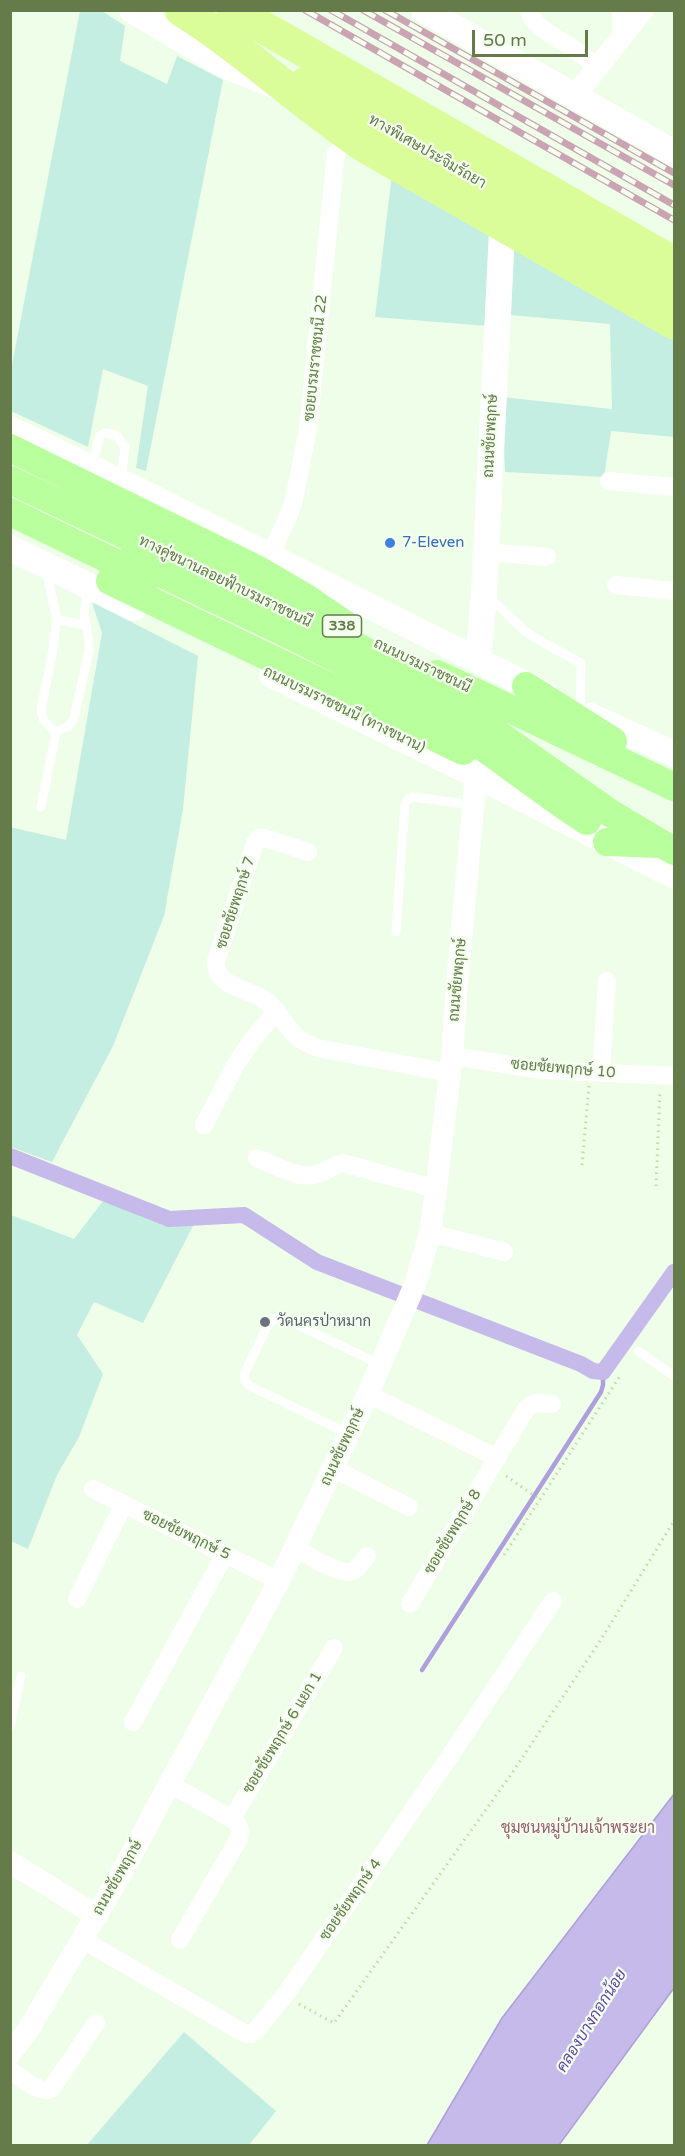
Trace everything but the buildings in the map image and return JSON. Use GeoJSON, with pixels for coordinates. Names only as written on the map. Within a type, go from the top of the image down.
{"type":"FeatureCollection","features":[{"type":"Feature","properties":{"kind":"highway","name":"ทางพิเศษประจิมรัถยา"},"geometry":{"type":"LineString","coordinates":[[180,10],[675,293]]}},
{"type":"Feature","properties":{"kind":"highway"},"geometry":{"type":"LineString","coordinates":[[180,10],[228,41],[331,124],[366,147],[675,323]]}},
{"type":"Feature","properties":{"kind":"highway","name":"ทางพิเศษประจิมรัถยา"},"geometry":{"type":"LineString","coordinates":[[233,10],[675,262]]}},
{"type":"Feature","properties":{"kind":"main road"},"geometry":{"type":"LineString","coordinates":[[132,10],[224,65],[358,119],[486,188]]}},
{"type":"Feature","properties":{"kind":"main road"},"geometry":{"type":"LineString","coordinates":[[424,10],[675,153]]}},
{"type":"Feature","properties":{"kind":"main road"},"geometry":{"type":"LineString","coordinates":[[502,165],[517,165],[529,174],[532,181],[530,200],[516,211],[503,211],[491,202],[486,188],[490,174],[502,165]]}},
{"type":"Feature","properties":{"kind":"main road"},"geometry":{"type":"LineString","coordinates":[[530,200],[675,276]]}},
{"type":"Feature","properties":{"kind":"main road"},"geometry":{"type":"LineString","coordinates":[[530,200],[556,222],[675,288]]}},
{"type":"Feature","properties":{"kind":"main road","name":"ถนนชัยพฤกษ์"},"geometry":{"type":"LineString","coordinates":[[478,662],[484,595],[503,211]]}},
{"type":"Feature","properties":{"kind":"main road","name":"338"},"geometry":{"type":"LineString","coordinates":[[10,429],[270,556],[526,686],[675,754]]}},
{"type":"Feature","properties":{"kind":"main road"},"geometry":{"type":"LineString","coordinates":[[10,448],[257,569],[314,603],[428,685]]}},
{"type":"Feature","properties":{"kind":"main road","name":"ถนนบรมราชชนนี"},"geometry":{"type":"LineString","coordinates":[[10,463],[487,698],[675,787]]}},
{"type":"Feature","properties":{"kind":"main road","name":"338"},"geometry":{"type":"LineString","coordinates":[[19,499],[675,830]]}},
{"type":"Feature","properties":{"kind":"main road","name":"ทางคู่ขนานลอยฟ้าบรมราชชนนี"},"geometry":{"type":"LineString","coordinates":[[19,499],[297,616],[428,685],[610,813],[675,851]]}},
{"type":"Feature","properties":{"kind":"main road","name":"ทางคู่ขนานลอยฟ้าบรมราชชนนี"},"geometry":{"type":"LineString","coordinates":[[19,499],[380,682],[469,737],[530,783],[594,825],[675,874]]}},
{"type":"Feature","properties":{"kind":"main road"},"geometry":{"type":"LineString","coordinates":[[10,532],[530,783]]}},
{"type":"Feature","properties":{"kind":"main road","name":"ถนนบรมราชชนนี (ทางขนาน)"},"geometry":{"type":"LineString","coordinates":[[10,548],[476,774],[675,874]]}},
{"type":"Feature","properties":{"kind":"main road"},"geometry":{"type":"LineString","coordinates":[[526,686],[675,781]]}},
{"type":"Feature","properties":{"kind":"main road"},"geometry":{"type":"LineString","coordinates":[[608,842],[675,845]]}},
{"type":"Feature","properties":{"kind":"street"},"geometry":{"type":"LineString","coordinates":[[529,10],[532,19],[540,27],[572,47],[597,67]]}},
{"type":"Feature","properties":{"kind":"street"},"geometry":{"type":"LineString","coordinates":[[621,10],[621,37]]}},
{"type":"Feature","properties":{"kind":"street"},"geometry":{"type":"LineString","coordinates":[[574,97],[643,10]]}},
{"type":"Feature","properties":{"kind":"street","name":"ซอยบรมราชชนนี 22"},"geometry":{"type":"LineString","coordinates":[[270,556],[294,500],[308,429],[336,153]]}},
{"type":"Feature","properties":{"kind":"street"},"geometry":{"type":"LineString","coordinates":[[609,481],[675,487]]}},
{"type":"Feature","properties":{"kind":"street"},"geometry":{"type":"LineString","coordinates":[[486,552],[547,557]]}},
{"type":"Feature","properties":{"kind":"street"},"geometry":{"type":"LineString","coordinates":[[616,585],[675,591]]}},
{"type":"Feature","properties":{"kind":"street","name":"ถนนชัยพฤกษ์"},"geometry":{"type":"LineString","coordinates":[[10,2054],[28,2030],[97,1916],[296,1549],[368,1394],[416,1282],[430,1233],[451,1065],[476,774]]}},
{"type":"Feature","properties":{"kind":"street","name":"ซอยชัยพฤกษ์ 7"},"geometry":{"type":"LineString","coordinates":[[308,852],[265,838],[259,838],[255,843],[215,970],[223,979],[237,988],[262,998],[277,1011],[296,1036],[318,1048],[451,1065]]}},
{"type":"Feature","properties":{"kind":"street"},"geometry":{"type":"LineString","coordinates":[[596,1073],[607,981]]}},
{"type":"Feature","properties":{"kind":"street"},"geometry":{"type":"LineString","coordinates":[[204,1125],[236,1064],[253,1039],[277,1011]]}},
{"type":"Feature","properties":{"kind":"street","name":"ซอยชัยพฤกษ์ 10"},"geometry":{"type":"LineString","coordinates":[[451,1065],[667,1076]]}},
{"type":"Feature","properties":{"kind":"street"},"geometry":{"type":"LineString","coordinates":[[257,1158],[301,1175],[313,1175],[334,1164],[343,1163],[436,1189]]}},
{"type":"Feature","properties":{"kind":"street"},"geometry":{"type":"LineString","coordinates":[[430,1233],[504,1252]]}},
{"type":"Feature","properties":{"kind":"street"},"geometry":{"type":"LineString","coordinates":[[368,1394],[495,1457],[494,1463]]}},
{"type":"Feature","properties":{"kind":"street","name":"ซอยชัยพฤกษ์ 8"},"geometry":{"type":"LineString","coordinates":[[410,1604],[526,1409],[534,1403],[552,1404]]}},
{"type":"Feature","properties":{"kind":"street"},"geometry":{"type":"LineString","coordinates":[[332,1468],[409,1507]]}},
{"type":"Feature","properties":{"kind":"street","name":"ซอยชัยพฤกษ์ 5"},"geometry":{"type":"LineString","coordinates":[[93,1489],[279,1581]]}},
{"type":"Feature","properties":{"kind":"street"},"geometry":{"type":"LineString","coordinates":[[77,1599],[124,1504]]}},
{"type":"Feature","properties":{"kind":"street"},"geometry":{"type":"LineString","coordinates":[[296,1549],[337,1570],[349,1572],[356,1570],[367,1556]]}},
{"type":"Feature","properties":{"kind":"street"},"geometry":{"type":"LineString","coordinates":[[133,1722],[225,1554]]}},
{"type":"Feature","properties":{"kind":"street","name":"ซอยชัยพฤกษ์ 4"},"geometry":{"type":"LineString","coordinates":[[83,1940],[244,2033],[250,2034],[256,2030],[285,1995],[450,1756],[553,1601]]}},
{"type":"Feature","properties":{"kind":"street","name":"ซอยชัยพฤกษ์ 6 แยก 1"},"geometry":{"type":"LineString","coordinates":[[232,1819],[334,1648]]}},
{"type":"Feature","properties":{"kind":"street"},"geometry":{"type":"LineString","coordinates":[[170,1784],[232,1819],[241,1829],[239,1838],[180,1940]]}},
{"type":"Feature","properties":{"kind":"street"},"geometry":{"type":"LineString","coordinates":[[10,1862],[97,1916]]}},
{"type":"Feature","properties":{"kind":"street"},"geometry":{"type":"LineString","coordinates":[[10,2070],[39,2089],[45,2091],[51,2089],[96,2023]]}},
{"type":"Feature","properties":{"kind":"lane"},"geometry":{"type":"LineString","coordinates":[[91,467],[100,436],[104,432],[116,435],[125,447],[121,482]]}},
{"type":"Feature","properties":{"kind":"lane"},"geometry":{"type":"LineString","coordinates":[[49,566],[49,584],[56,619],[53,649],[41,710],[44,721],[56,732]]}},
{"type":"Feature","properties":{"kind":"lane"},"geometry":{"type":"LineString","coordinates":[[56,732],[69,726],[78,707],[89,650],[85,606],[89,586]]}},
{"type":"Feature","properties":{"kind":"lane"},"geometry":{"type":"LineString","coordinates":[[484,595],[501,606],[528,634],[581,663],[580,711]]}},
{"type":"Feature","properties":{"kind":"lane"},"geometry":{"type":"LineString","coordinates":[[56,619],[85,625]]}},
{"type":"Feature","properties":{"kind":"lane"},"geometry":{"type":"LineString","coordinates":[[40,807],[56,732]]}},
{"type":"Feature","properties":{"kind":"lane"},"geometry":{"type":"LineString","coordinates":[[396,932],[405,804],[408,799],[413,797],[474,805]]}},
{"type":"Feature","properties":{"kind":"lane"},"geometry":{"type":"LineString","coordinates":[[349,1434],[248,1385],[244,1380],[244,1374],[268,1325],[274,1319],[281,1317],[380,1365]]}},
{"type":"Feature","properties":{"kind":"lane"},"geometry":{"type":"LineString","coordinates":[[638,1351],[675,1376]]}},
{"type":"Feature","properties":{"kind":"lane"},"geometry":{"type":"LineString","coordinates":[[10,1726],[21,1676]]}},
{"type":"Feature","properties":{"kind":"path"},"geometry":{"type":"LineString","coordinates":[[582,1165],[596,1073]]}},
{"type":"Feature","properties":{"kind":"path"},"geometry":{"type":"LineString","coordinates":[[656,1186],[667,1076]]}},
{"type":"Feature","properties":{"kind":"path"},"geometry":{"type":"LineString","coordinates":[[504,1555],[620,1376]]}},
{"type":"Feature","properties":{"kind":"path"},"geometry":{"type":"LineString","coordinates":[[494,1463],[539,1499]]}},
{"type":"Feature","properties":{"kind":"path"},"geometry":{"type":"LineString","coordinates":[[285,1995],[334,2023],[512,1773],[600,1641],[675,1521]]}},
{"type":"Feature","properties":{"kind":"shaded area"},"geometry":{"type":"Polygon","coordinates":[[[80,11],[102,11],[125,26],[120,61],[167,84],[177,56],[223,80],[146,471],[136,468],[148,386],[103,369],[88,447],[11,411],[11,370],[80,11]]]}},
{"type":"Feature","properties":{"kind":"shaded area"},"geometry":{"type":"Polygon","coordinates":[[[392,174],[492,234],[487,326],[375,317],[392,174]]]}},
{"type":"Feature","properties":{"kind":"shaded area"},"geometry":{"type":"Polygon","coordinates":[[[515,221],[674,308],[674,437],[611,431],[604,477],[505,472],[502,397],[612,409],[610,324],[511,315],[515,221]]]}},
{"type":"Feature","properties":{"kind":"shaded area"},"geometry":{"type":"Polygon","coordinates":[[[92,602],[198,656],[183,809],[164,916],[113,1046],[52,1162],[11,1147],[10,827],[66,840],[102,633],[92,602]]]}},
{"type":"Feature","properties":{"kind":"shaded area"},"geometry":{"type":"Polygon","coordinates":[[[103,1201],[164,1226],[194,1224],[143,1323],[94,1302],[77,1335],[103,1374],[79,1437],[57,1475],[28,1549],[11,1541],[11,1215],[74,1239],[103,1201]]]}},
{"type":"Feature","properties":{"kind":"shaded area"},"geometry":{"type":"Polygon","coordinates":[[[184,2032],[276,2111],[249,2145],[87,2145],[184,2032]]]}},
{"type":"Feature","properties":{"kind":"water","name":"คลองบางกอกน้อย"},"geometry":{"type":"Polygon","coordinates":[[[674,1794],[674,1988],[559,2145],[427,2145],[502,2018],[674,1794]]]}},
{"type":"Feature","properties":{"kind":"waterway"},"geometry":{"type":"LineString","coordinates":[[10,1156],[169,1219],[244,1215],[317,1262],[581,1364],[593,1371],[603,1372],[674,1272]]}},
{"type":"Feature","properties":{"kind":"waterway"},"geometry":{"type":"LineString","coordinates":[[422,1670],[601,1392],[603,1372]]}},
{"type":"Feature","properties":{"kind":"railway"},"geometry":{"type":"LineString","coordinates":[[305,10],[674,220]]}},
{"type":"Feature","properties":{"kind":"railway"},"geometry":{"type":"LineString","coordinates":[[331,10],[674,205]]}},
{"type":"Feature","properties":{"kind":"railway"},"geometry":{"type":"LineString","coordinates":[[363,10],[674,185]]}},
{"type":"Feature","properties":{"kind":"railway"},"geometry":{"type":"LineString","coordinates":[[385,10],[674,173]]}},
{"type":"Feature","properties":{"kind":"place","name":"7-Eleven"},"geometry":{"type":"Point","coordinates":[390,543]}},
{"type":"Feature","properties":{"kind":"place","name":"วัดนครป่าหมาก"},"geometry":{"type":"Point","coordinates":[265,1322]}},
{"type":"Feature","properties":{"kind":"district","name":"ชุมชนหมู่บ้านเจ้าพระยา"},"geometry":{"type":"Point","coordinates":[578,1829]}}]}
